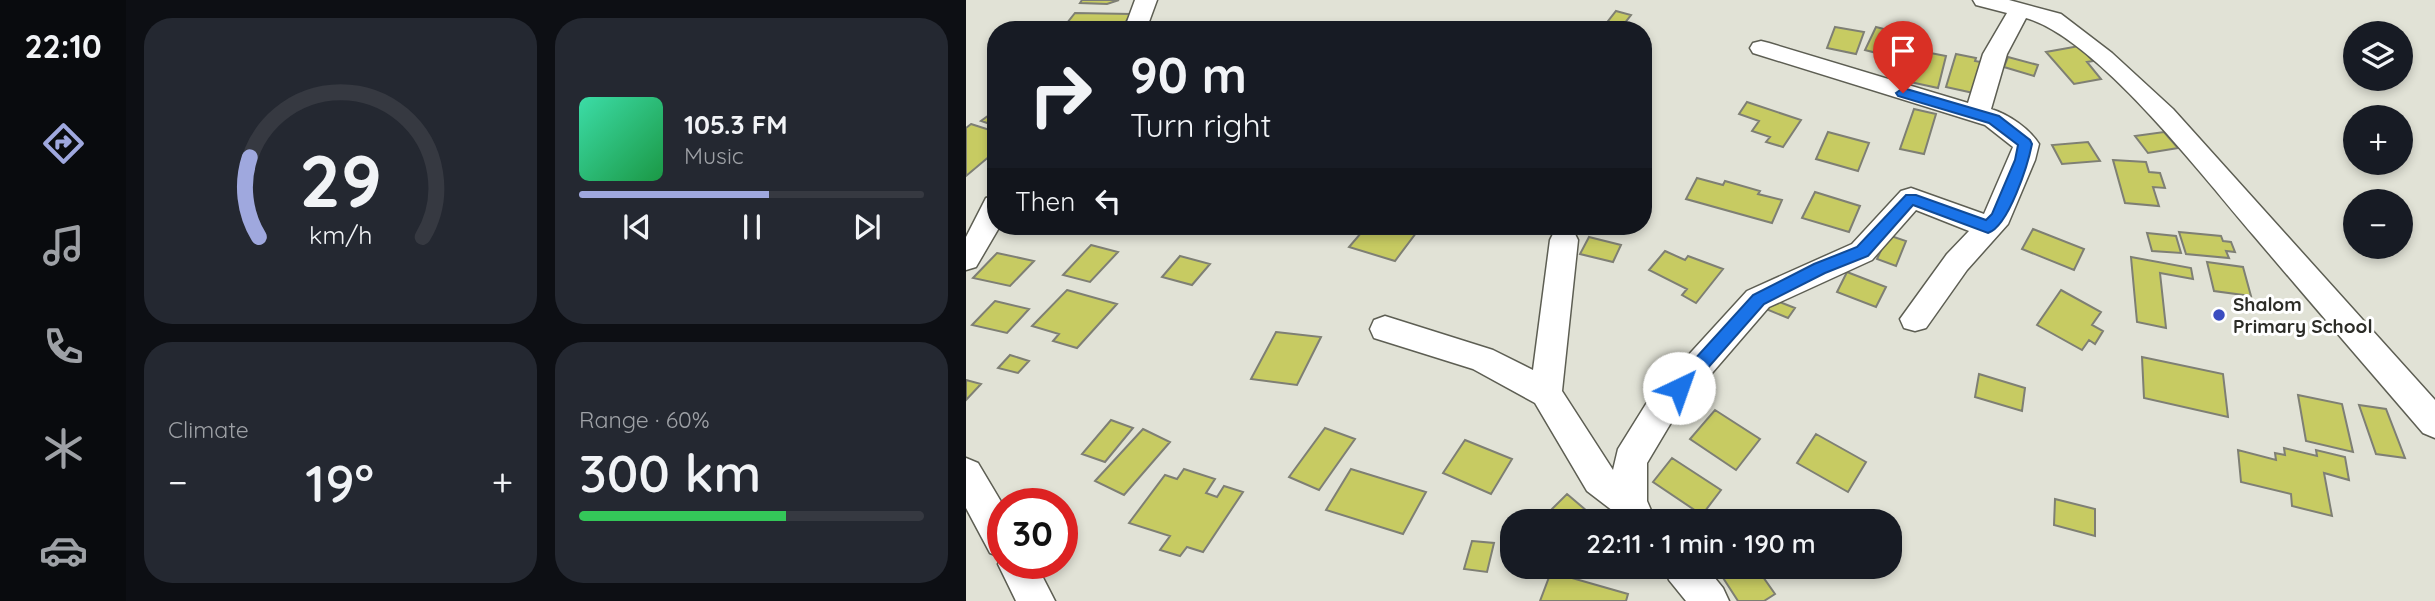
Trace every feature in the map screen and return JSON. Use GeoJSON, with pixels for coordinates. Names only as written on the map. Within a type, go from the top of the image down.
{"type":"FeatureCollection","features":[{"type":"Feature","properties":{"kind":"street"},"geometry":{"type":"LineString","coordinates":[[1138,21],[1146,0]]}},
{"type":"Feature","properties":{"kind":"street"},"geometry":{"type":"LineString","coordinates":[[1984,0],[2019,11],[2050,9],[2105,58],[2164,115],[2435,423]]}},
{"type":"Feature","properties":{"kind":"street"},"geometry":{"type":"LineString","coordinates":[[1977,115],[1995,54],[2019,11]]}},
{"type":"Feature","properties":{"kind":"street"},"geometry":{"type":"LineString","coordinates":[[1760,48],[1994,120],[2026,144],[1998,217],[1949,271],[1916,319]]}},
{"type":"Feature","properties":{"kind":"street"},"geometry":{"type":"LineString","coordinates":[[1633,509],[1630,460],[1663,406],[1758,299],[1819,269],[1862,252],[1911,198],[1988,227]]}},
{"type":"Feature","properties":{"kind":"street"},"geometry":{"type":"LineString","coordinates":[[966,259],[987,224]]}},
{"type":"Feature","properties":{"kind":"street"},"geometry":{"type":"LineString","coordinates":[[1546,393],[1564,240]]}},
{"type":"Feature","properties":{"kind":"street"},"geometry":{"type":"LineString","coordinates":[[1385,329],[1482,359],[1546,393],[1599,480],[1630,509]]}},
{"type":"Feature","properties":{"kind":"street"},"geometry":{"type":"LineString","coordinates":[[966,474],[987,511]]}},
{"type":"Feature","properties":{"kind":"street"},"geometry":{"type":"LineString","coordinates":[[1024,579],[1036,601]]}},
{"type":"Feature","properties":{"kind":"street"},"geometry":{"type":"LineString","coordinates":[[1692,579],[1710,601]]}},
{"type":"Feature","properties":{"kind":"building"},"geometry":{"type":"Polygon","coordinates":[[[1082,0],[1119,0],[1107,4],[1080,3],[1082,0]]]}},
{"type":"Feature","properties":{"kind":"building"},"geometry":{"type":"Polygon","coordinates":[[[1616,11],[1631,15],[1626,21],[1608,21],[1616,11]]]}},
{"type":"Feature","properties":{"kind":"building"},"geometry":{"type":"Polygon","coordinates":[[[1075,13],[1131,14],[1126,21],[1069,21],[1075,13]]]}},
{"type":"Feature","properties":{"kind":"building"},"geometry":{"type":"Polygon","coordinates":[[[1835,27],[1864,32],[1856,54],[1827,48],[1835,27]]]}},
{"type":"Feature","properties":{"kind":"building"},"geometry":{"type":"Polygon","coordinates":[[[1876,27],[1907,35],[1896,58],[1865,50],[1876,27]]]}},
{"type":"Feature","properties":{"kind":"building"},"geometry":{"type":"Polygon","coordinates":[[[2079,46],[2093,61],[2087,62],[2101,79],[2074,84],[2046,52],[2079,46]]]}},
{"type":"Feature","properties":{"kind":"building"},"geometry":{"type":"Polygon","coordinates":[[[1910,49],[1946,56],[1938,88],[1901,80],[1910,49]]]}},
{"type":"Feature","properties":{"kind":"building"},"geometry":{"type":"Polygon","coordinates":[[[1956,54],[1986,63],[1978,94],[1946,87],[1956,54]]]}},
{"type":"Feature","properties":{"kind":"building"},"geometry":{"type":"Polygon","coordinates":[[[2008,57],[2038,65],[2034,76],[2004,67],[2008,57]]]}},
{"type":"Feature","properties":{"kind":"building"},"geometry":{"type":"Polygon","coordinates":[[[1747,102],[1801,120],[1783,147],[1766,142],[1770,137],[1752,131],[1759,121],[1739,114],[1747,102]]]}},
{"type":"Feature","properties":{"kind":"building"},"geometry":{"type":"Polygon","coordinates":[[[1914,109],[1936,114],[1924,154],[1900,149],[1914,109]]]}},
{"type":"Feature","properties":{"kind":"building"},"geometry":{"type":"Polygon","coordinates":[[[971,124],[987,129],[987,158],[966,176],[966,128],[971,124]]]}},
{"type":"Feature","properties":{"kind":"building"},"geometry":{"type":"Polygon","coordinates":[[[1828,132],[1869,143],[1858,171],[1816,159],[1828,132]]]}},
{"type":"Feature","properties":{"kind":"building"},"geometry":{"type":"Polygon","coordinates":[[[2164,132],[2178,148],[2148,153],[2135,136],[2164,132]]]}},
{"type":"Feature","properties":{"kind":"building"},"geometry":{"type":"Polygon","coordinates":[[[2088,142],[2100,161],[2062,164],[2052,145],[2088,142]]]}},
{"type":"Feature","properties":{"kind":"building"},"geometry":{"type":"Polygon","coordinates":[[[2113,160],[2146,162],[2149,172],[2160,173],[2165,188],[2153,187],[2159,206],[2125,203],[2113,160]]]}},
{"type":"Feature","properties":{"kind":"building"},"geometry":{"type":"Polygon","coordinates":[[[1697,178],[1723,185],[1725,181],[1782,200],[1772,223],[1686,199],[1697,178]]]}},
{"type":"Feature","properties":{"kind":"building"},"geometry":{"type":"Polygon","coordinates":[[[1815,192],[1860,206],[1849,232],[1802,218],[1815,192]]]}},
{"type":"Feature","properties":{"kind":"building"},"geometry":{"type":"Polygon","coordinates":[[[2033,229],[2084,249],[2074,270],[2022,249],[2033,229]]]}},
{"type":"Feature","properties":{"kind":"building"},"geometry":{"type":"Polygon","coordinates":[[[2179,232],[2221,236],[2223,241],[2231,242],[2235,252],[2226,251],[2229,258],[2186,254],[2179,232]]]}},
{"type":"Feature","properties":{"kind":"building"},"geometry":{"type":"Polygon","coordinates":[[[2147,233],[2176,236],[2181,253],[2152,251],[2147,233]]]}},
{"type":"Feature","properties":{"kind":"building"},"geometry":{"type":"Polygon","coordinates":[[[1359,235],[1414,235],[1395,261],[1349,247],[1359,235]]]}},
{"type":"Feature","properties":{"kind":"building"},"geometry":{"type":"Polygon","coordinates":[[[1888,235],[1906,241],[1896,266],[1877,259],[1888,235]]]}},
{"type":"Feature","properties":{"kind":"building"},"geometry":{"type":"Polygon","coordinates":[[[1589,237],[1621,245],[1613,262],[1580,254],[1589,237]]]}},
{"type":"Feature","properties":{"kind":"building"},"geometry":{"type":"Polygon","coordinates":[[[1091,245],[1118,252],[1090,282],[1063,275],[1091,245]]]}},
{"type":"Feature","properties":{"kind":"building"},"geometry":{"type":"Polygon","coordinates":[[[1665,251],[1685,260],[1688,256],[1723,269],[1696,303],[1682,295],[1687,289],[1649,270],[1665,251]]]}},
{"type":"Feature","properties":{"kind":"building"},"geometry":{"type":"Polygon","coordinates":[[[997,253],[1034,261],[1010,286],[973,278],[997,253]]]}},
{"type":"Feature","properties":{"kind":"building"},"geometry":{"type":"Polygon","coordinates":[[[1180,256],[1210,264],[1192,285],[1162,277],[1180,256]]]}},
{"type":"Feature","properties":{"kind":"building"},"geometry":{"type":"Polygon","coordinates":[[[2131,257],[2191,268],[2193,279],[2160,273],[2166,328],[2137,322],[2131,257]]]}},
{"type":"Feature","properties":{"kind":"building"},"geometry":{"type":"Polygon","coordinates":[[[2207,262],[2243,267],[2251,296],[2214,291],[2207,262]]]}},
{"type":"Feature","properties":{"kind":"building"},"geometry":{"type":"Polygon","coordinates":[[[1847,272],[1886,287],[1876,307],[1837,292],[1847,272]]]}},
{"type":"Feature","properties":{"kind":"building"},"geometry":{"type":"Polygon","coordinates":[[[1067,290],[1117,304],[1077,348],[1053,341],[1059,334],[1032,326],[1067,290]]]}},
{"type":"Feature","properties":{"kind":"building"},"geometry":{"type":"Polygon","coordinates":[[[2061,290],[2101,312],[2092,325],[2103,331],[2095,344],[2089,340],[2082,350],[2037,325],[2061,290]]]}},
{"type":"Feature","properties":{"kind":"building"},"geometry":{"type":"Polygon","coordinates":[[[1772,299],[1795,308],[1788,318],[1766,309],[1772,299]]]}},
{"type":"Feature","properties":{"kind":"building"},"geometry":{"type":"Polygon","coordinates":[[[995,301],[1029,309],[1007,333],[972,325],[995,301]]]}},
{"type":"Feature","properties":{"kind":"building"},"geometry":{"type":"Polygon","coordinates":[[[1276,332],[1321,337],[1297,385],[1251,379],[1276,332]]]}},
{"type":"Feature","properties":{"kind":"building"},"geometry":{"type":"Polygon","coordinates":[[[1010,355],[1029,361],[1018,373],[998,368],[1010,355]]]}},
{"type":"Feature","properties":{"kind":"building"},"geometry":{"type":"Polygon","coordinates":[[[2142,357],[2223,374],[2228,417],[2144,398],[2142,357]]]}},
{"type":"Feature","properties":{"kind":"building"},"geometry":{"type":"Polygon","coordinates":[[[1979,374],[2025,388],[2022,411],[1975,397],[1979,374]]]}},
{"type":"Feature","properties":{"kind":"building"},"geometry":{"type":"Polygon","coordinates":[[[966,380],[981,384],[966,400],[966,380]]]}},
{"type":"Feature","properties":{"kind":"building"},"geometry":{"type":"Polygon","coordinates":[[[2298,395],[2342,404],[2353,452],[2306,441],[2298,395]]]}},
{"type":"Feature","properties":{"kind":"building"},"geometry":{"type":"Polygon","coordinates":[[[2359,405],[2386,409],[2405,458],[2376,454],[2359,405]]]}},
{"type":"Feature","properties":{"kind":"building"},"geometry":{"type":"Polygon","coordinates":[[[1715,410],[1760,439],[1736,470],[1690,439],[1715,410]]]}},
{"type":"Feature","properties":{"kind":"building"},"geometry":{"type":"Polygon","coordinates":[[[1111,420],[1133,428],[1105,462],[1082,454],[1111,420]]]}},
{"type":"Feature","properties":{"kind":"building"},"geometry":{"type":"Polygon","coordinates":[[[1325,428],[1355,439],[1319,490],[1289,477],[1325,428]]]}},
{"type":"Feature","properties":{"kind":"building"},"geometry":{"type":"Polygon","coordinates":[[[1143,429],[1170,442],[1124,495],[1095,481],[1143,429]]]}},
{"type":"Feature","properties":{"kind":"building"},"geometry":{"type":"Polygon","coordinates":[[[1816,434],[1866,462],[1848,492],[1797,463],[1816,434]]]}},
{"type":"Feature","properties":{"kind":"building"},"geometry":{"type":"Polygon","coordinates":[[[1465,440],[1512,459],[1491,494],[1443,473],[1465,440]]]}},
{"type":"Feature","properties":{"kind":"building"},"geometry":{"type":"Polygon","coordinates":[[[2284,448],[2317,456],[2316,450],[2345,457],[2349,480],[2324,473],[2332,516],[2292,506],[2291,494],[2241,482],[2238,450],[2276,460],[2275,453],[2285,455],[2284,448]]]}},
{"type":"Feature","properties":{"kind":"building"},"geometry":{"type":"Polygon","coordinates":[[[1672,458],[1721,490],[1707,509],[1693,509],[1653,482],[1672,458]]]}},
{"type":"Feature","properties":{"kind":"building"},"geometry":{"type":"Polygon","coordinates":[[[1184,469],[1215,479],[1206,493],[1217,497],[1224,486],[1243,492],[1203,552],[1187,547],[1180,556],[1160,550],[1170,536],[1129,523],[1165,475],[1177,479],[1184,469]]]}},
{"type":"Feature","properties":{"kind":"building"},"geometry":{"type":"Polygon","coordinates":[[[1351,469],[1426,492],[1403,534],[1326,510],[1351,469]]]}},
{"type":"Feature","properties":{"kind":"building"},"geometry":{"type":"Polygon","coordinates":[[[1567,494],[1585,509],[1552,509],[1567,494]]]}},
{"type":"Feature","properties":{"kind":"building"},"geometry":{"type":"Polygon","coordinates":[[[2055,499],[2095,509],[2095,536],[2054,525],[2055,499]]]}},
{"type":"Feature","properties":{"kind":"building"},"geometry":{"type":"Polygon","coordinates":[[[1472,541],[1494,543],[1487,572],[1464,569],[1472,541]]]}},
{"type":"Feature","properties":{"kind":"building"},"geometry":{"type":"Polygon","coordinates":[[[1548,579],[1576,579],[1628,594],[1626,601],[1540,601],[1548,579]]]}},
{"type":"Feature","properties":{"kind":"building"},"geometry":{"type":"Polygon","coordinates":[[[1724,579],[1764,579],[1775,594],[1764,601],[1738,601],[1724,579]]]}},
{"type":"Feature","properties":{"kind":"place","name":"Shalom Primary School"},"geometry":{"type":"Point","coordinates":[2219,315]}},
{"type":"Feature","properties":{"kind":"route"},"geometry":{"type":"LineString","coordinates":[[1679,388],[1758,299],[1819,269],[1862,252],[1911,198],[1988,227],[1998,217],[2026,144],[1994,120],[1903,93]]}}]}
